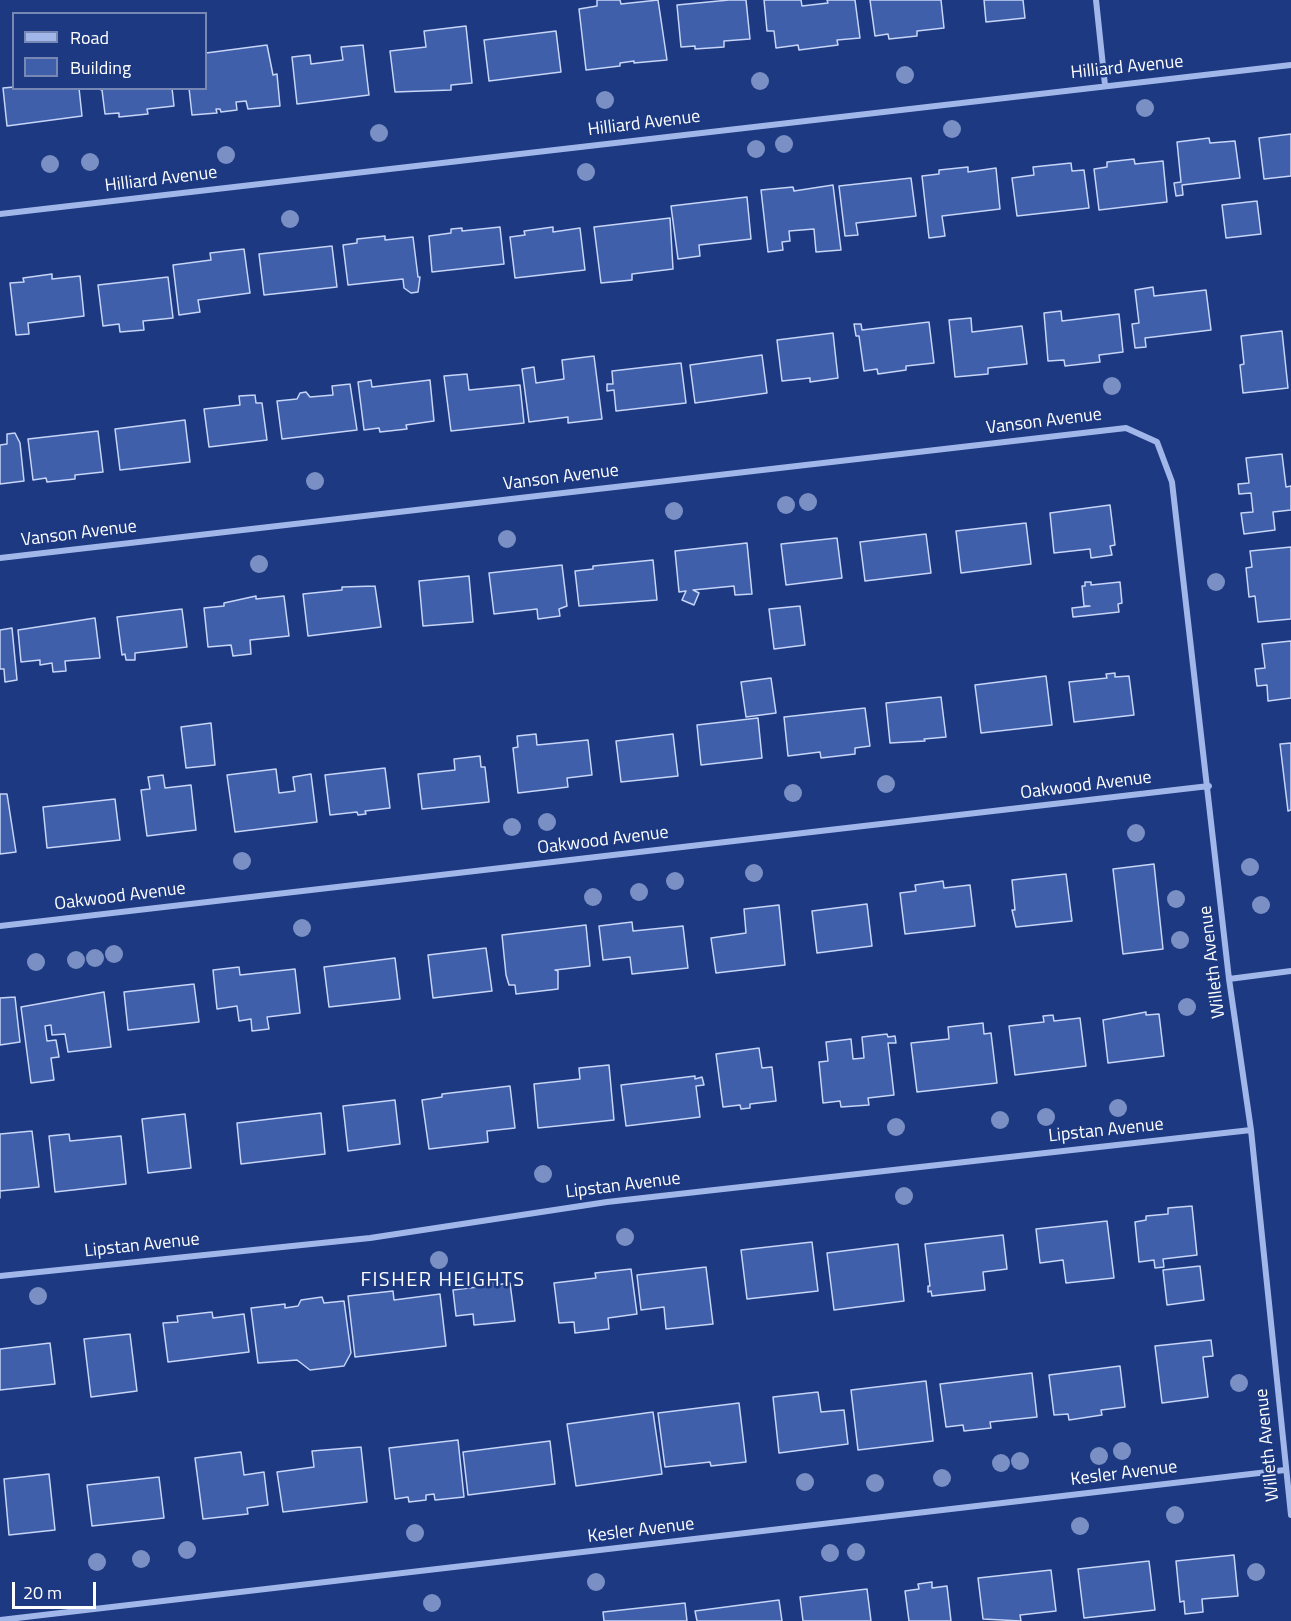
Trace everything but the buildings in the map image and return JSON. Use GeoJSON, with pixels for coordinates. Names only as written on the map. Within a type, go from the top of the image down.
{"type":"FeatureCollection","features":[{"type":"Feature","properties":{"kind":"street"},"geometry":{"type":"LineString","coordinates":[[1096,0],[1105,85]]}},
{"type":"Feature","properties":{"kind":"street","name":"Hilliard Avenue"},"geometry":{"type":"LineString","coordinates":[[0,214],[1291,65]]}},
{"type":"Feature","properties":{"kind":"street","name":"Vanson Avenue"},"geometry":{"type":"LineString","coordinates":[[0,558],[1126,428]]}},
{"type":"Feature","properties":{"kind":"street","name":"Willeth Avenue"},"geometry":{"type":"LineString","coordinates":[[1126,428],[1157,442],[1172,482],[1209,786],[1229,979],[1251,1130],[1291,1515]]}},
{"type":"Feature","properties":{"kind":"street","name":"Oakwood Avenue"},"geometry":{"type":"LineString","coordinates":[[0,926],[1209,786]]}},
{"type":"Feature","properties":{"kind":"street"},"geometry":{"type":"LineString","coordinates":[[1229,979],[1291,971]]}},
{"type":"Feature","properties":{"kind":"street","name":"Lipstan Avenue"},"geometry":{"type":"LineString","coordinates":[[0,1275],[369,1238],[607,1202],[1251,1130]]}},
{"type":"Feature","properties":{"kind":"street","name":"Kesler Avenue"},"geometry":{"type":"LineString","coordinates":[[0,1620],[1286,1470]]}},
{"type":"Feature","properties":{"kind":"district","name":"FISHER HEIGHTS"},"geometry":{"type":"Point","coordinates":[443,1281]}}]}
